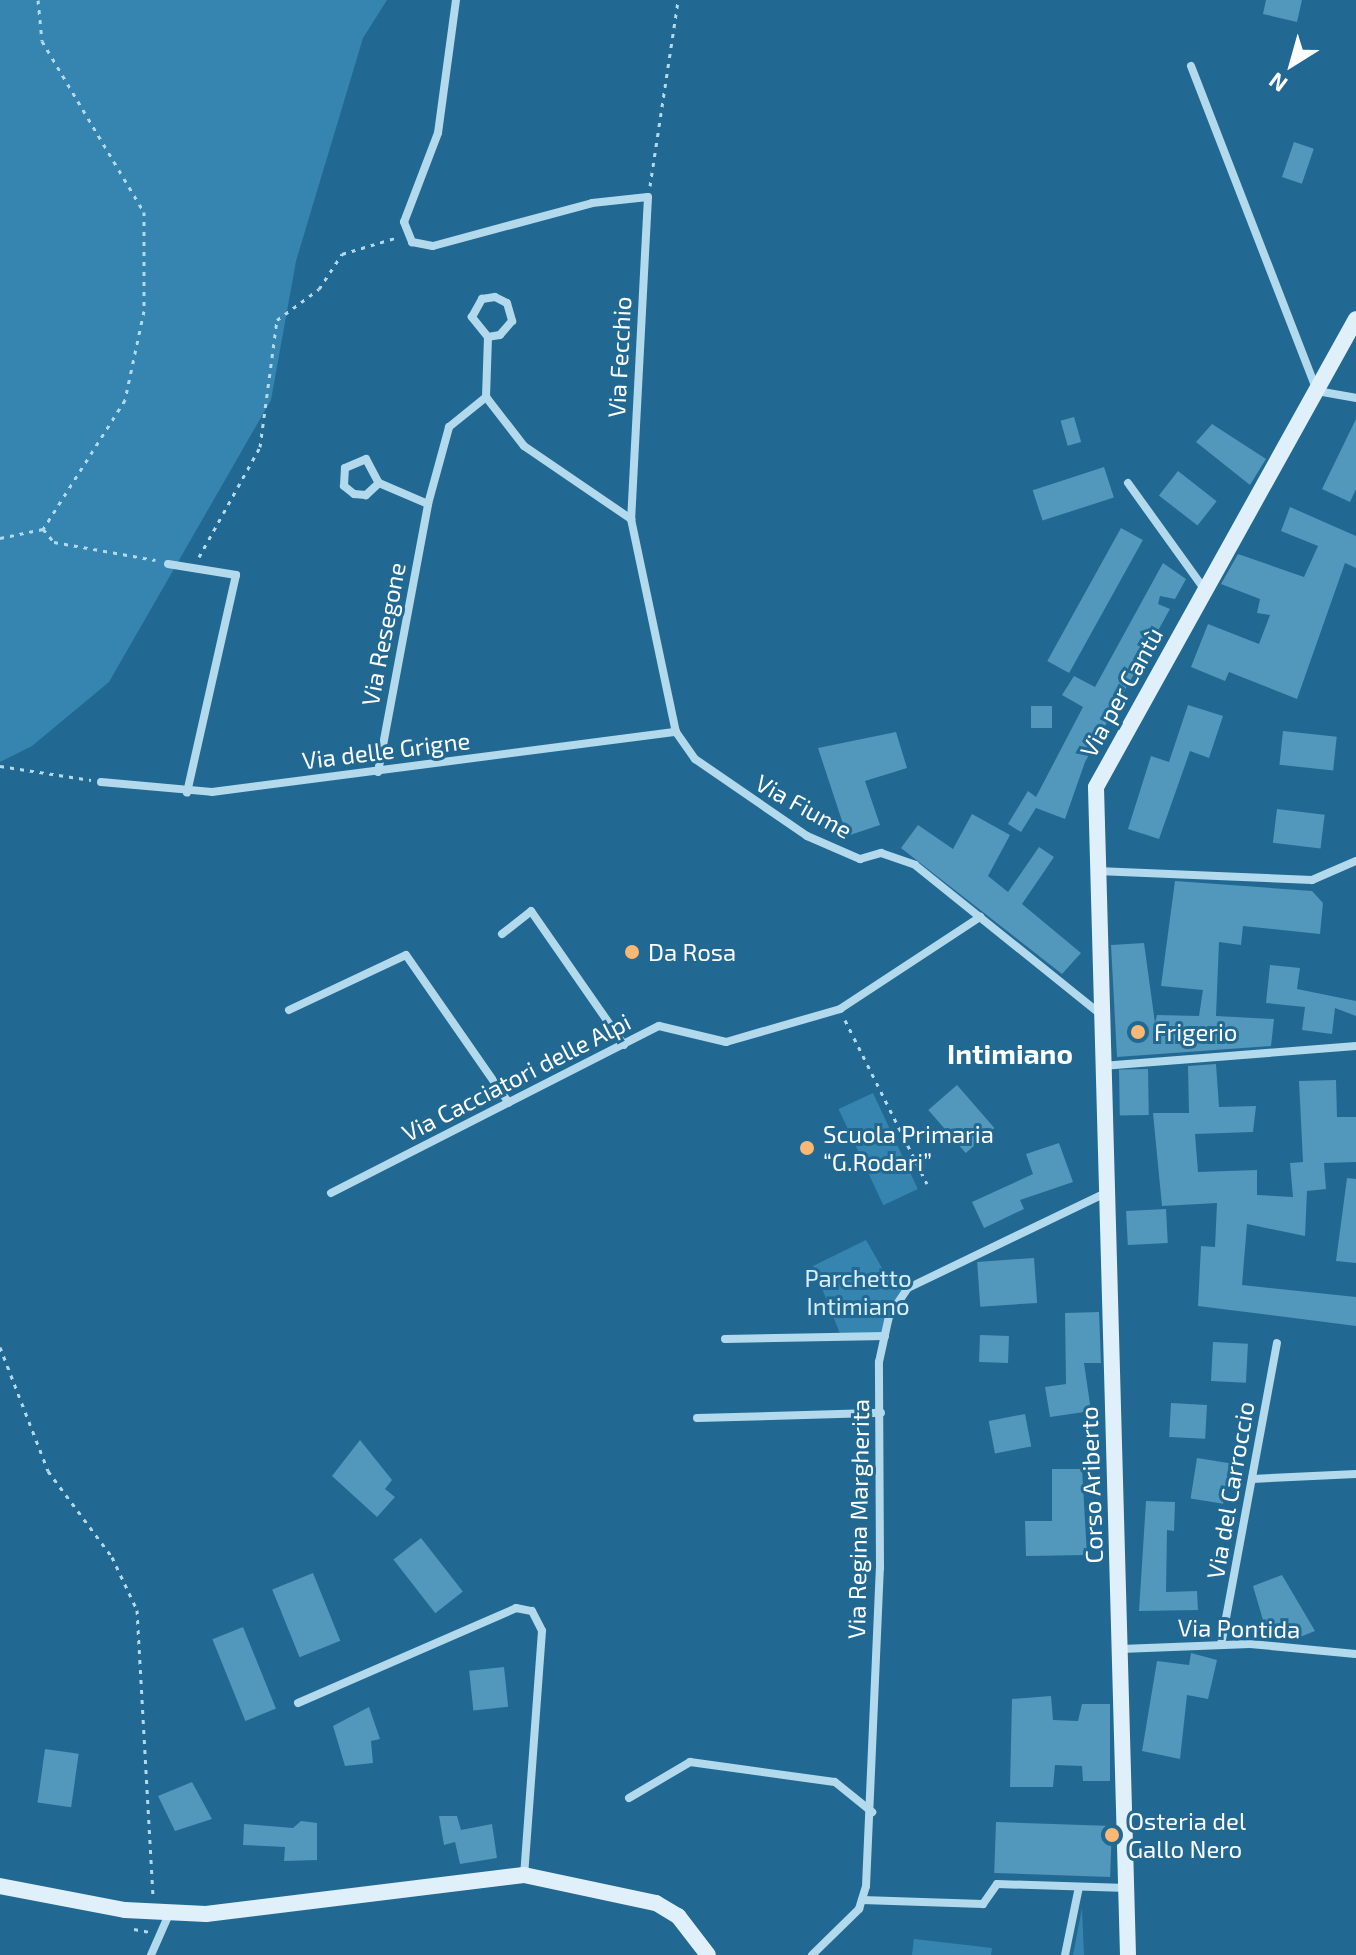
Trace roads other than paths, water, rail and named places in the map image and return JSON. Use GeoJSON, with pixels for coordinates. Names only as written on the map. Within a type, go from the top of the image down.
{"type":"FeatureCollection","features":[{"type":"Feature","properties":{"kind":"street","name":"Via Fecchio"},"geometry":{"type":"LineString","coordinates":[[456,0],[438,133],[406,233],[421,247],[433,246],[592,203],[648,197],[631,519]]}},
{"type":"Feature","properties":{"kind":"street"},"geometry":{"type":"LineString","coordinates":[[1191,66],[1317,391],[1356,398]]}},
{"type":"Feature","properties":{"kind":"street"},"geometry":{"type":"LineString","coordinates":[[495,297],[507,303],[512,321],[506,332],[488,337],[476,329],[473,310],[495,297]]}},
{"type":"Feature","properties":{"kind":"street","name":"Via per Cantù"},"geometry":{"type":"LineString","coordinates":[[1099,1013],[1096,787],[1356,319]]}},
{"type":"Feature","properties":{"kind":"street"},"geometry":{"type":"LineString","coordinates":[[488,337],[486,397],[524,446],[631,519]]}},
{"type":"Feature","properties":{"kind":"street","name":"Via Resegone"},"geometry":{"type":"LineString","coordinates":[[378,772],[428,504],[449,427],[486,397]]}},
{"type":"Feature","properties":{"kind":"street"},"geometry":{"type":"LineString","coordinates":[[379,483],[366,495],[354,494],[343,474],[348,463],[366,459],[379,483],[428,504]]}},
{"type":"Feature","properties":{"kind":"street"},"geometry":{"type":"LineString","coordinates":[[1128,483],[1206,591]]}},
{"type":"Feature","properties":{"kind":"street","name":"Via Fiume"},"geometry":{"type":"LineString","coordinates":[[631,519],[676,732],[695,759],[807,836],[860,859],[881,853],[915,865],[1099,1013]]}},
{"type":"Feature","properties":{"kind":"street"},"geometry":{"type":"LineString","coordinates":[[168,564],[236,575],[187,793]]}},
{"type":"Feature","properties":{"kind":"street","name":"Via delle Grigne"},"geometry":{"type":"LineString","coordinates":[[101,782],[187,793],[378,772],[676,732]]}},
{"type":"Feature","properties":{"kind":"street"},"geometry":{"type":"LineString","coordinates":[[1096,871],[1312,880],[1356,861]]}},
{"type":"Feature","properties":{"kind":"street"},"geometry":{"type":"LineString","coordinates":[[502,934],[531,911],[624,1045]]}},
{"type":"Feature","properties":{"kind":"street","name":"Via Cacciatori delle Alpi"},"geometry":{"type":"LineString","coordinates":[[331,1193],[659,1026],[726,1042],[840,1009],[980,917]]}},
{"type":"Feature","properties":{"kind":"street"},"geometry":{"type":"LineString","coordinates":[[289,1010],[406,955],[509,1103]]}},
{"type":"Feature","properties":{"kind":"street","name":"Corso Ariberto"},"geometry":{"type":"LineString","coordinates":[[1099,1013],[1121,1649],[1128,1955]]}},
{"type":"Feature","properties":{"kind":"street"},"geometry":{"type":"LineString","coordinates":[[1101,1066],[1356,1046]]}},
{"type":"Feature","properties":{"kind":"street","name":"Via Regina Margherita"},"geometry":{"type":"LineString","coordinates":[[862,1900],[872,1813],[885,1336],[908,1288],[1105,1193]]}},
{"type":"Feature","properties":{"kind":"street"},"geometry":{"type":"LineString","coordinates":[[725,1339],[885,1336]]}},
{"type":"Feature","properties":{"kind":"street","name":"Via del Carroccio"},"geometry":{"type":"LineString","coordinates":[[1221,1645],[1277,1343]]}},
{"type":"Feature","properties":{"kind":"street"},"geometry":{"type":"LineString","coordinates":[[697,1418],[881,1413]]}},
{"type":"Feature","properties":{"kind":"street"},"geometry":{"type":"LineString","coordinates":[[1252,1479],[1356,1474]]}},
{"type":"Feature","properties":{"kind":"street"},"geometry":{"type":"LineString","coordinates":[[298,1703],[516,1608],[532,1611],[542,1631],[524,1875]]}},
{"type":"Feature","properties":{"kind":"street","name":"Via Pontida"},"geometry":{"type":"LineString","coordinates":[[1121,1649],[1221,1645],[1356,1654]]}},
{"type":"Feature","properties":{"kind":"street"},"geometry":{"type":"LineString","coordinates":[[629,1798],[690,1762],[835,1782],[872,1813]]}},
{"type":"Feature","properties":{"kind":"street"},"geometry":{"type":"LineString","coordinates":[[0,1886],[161,1913],[524,1875],[656,1903],[678,1916],[706,1954]]}},
{"type":"Feature","properties":{"kind":"street"},"geometry":{"type":"LineString","coordinates":[[812,1955],[862,1900],[983,1904],[997,1884],[1128,1888]]}},
{"type":"Feature","properties":{"kind":"street"},"geometry":{"type":"LineString","coordinates":[[1065,1955],[1079,1887]]}},
{"type":"Feature","properties":{"kind":"street"},"geometry":{"type":"LineString","coordinates":[[151,1955],[161,1913]]}},
{"type":"Feature","properties":{"kind":"place","name":"Da Rosa"},"geometry":{"type":"Point","coordinates":[632,952]}},
{"type":"Feature","properties":{"kind":"place","name":"Frigerio"},"geometry":{"type":"Point","coordinates":[1138,1032]}},
{"type":"Feature","properties":{"kind":"place","name":"Scuola Primaria “G.Rodari”"},"geometry":{"type":"Point","coordinates":[807,1148]}},
{"type":"Feature","properties":{"kind":"place","name":"Osteria del Gallo Nero"},"geometry":{"type":"Point","coordinates":[1112,1835]}},
{"type":"Feature","properties":{"kind":"district","name":"Intimiano"},"geometry":{"type":"Point","coordinates":[1010,1053]}},
{"type":"Feature","properties":{"kind":"park label","name":"Parchetto Intimiano"},"geometry":{"type":"Point","coordinates":[858,1292]}}]}
